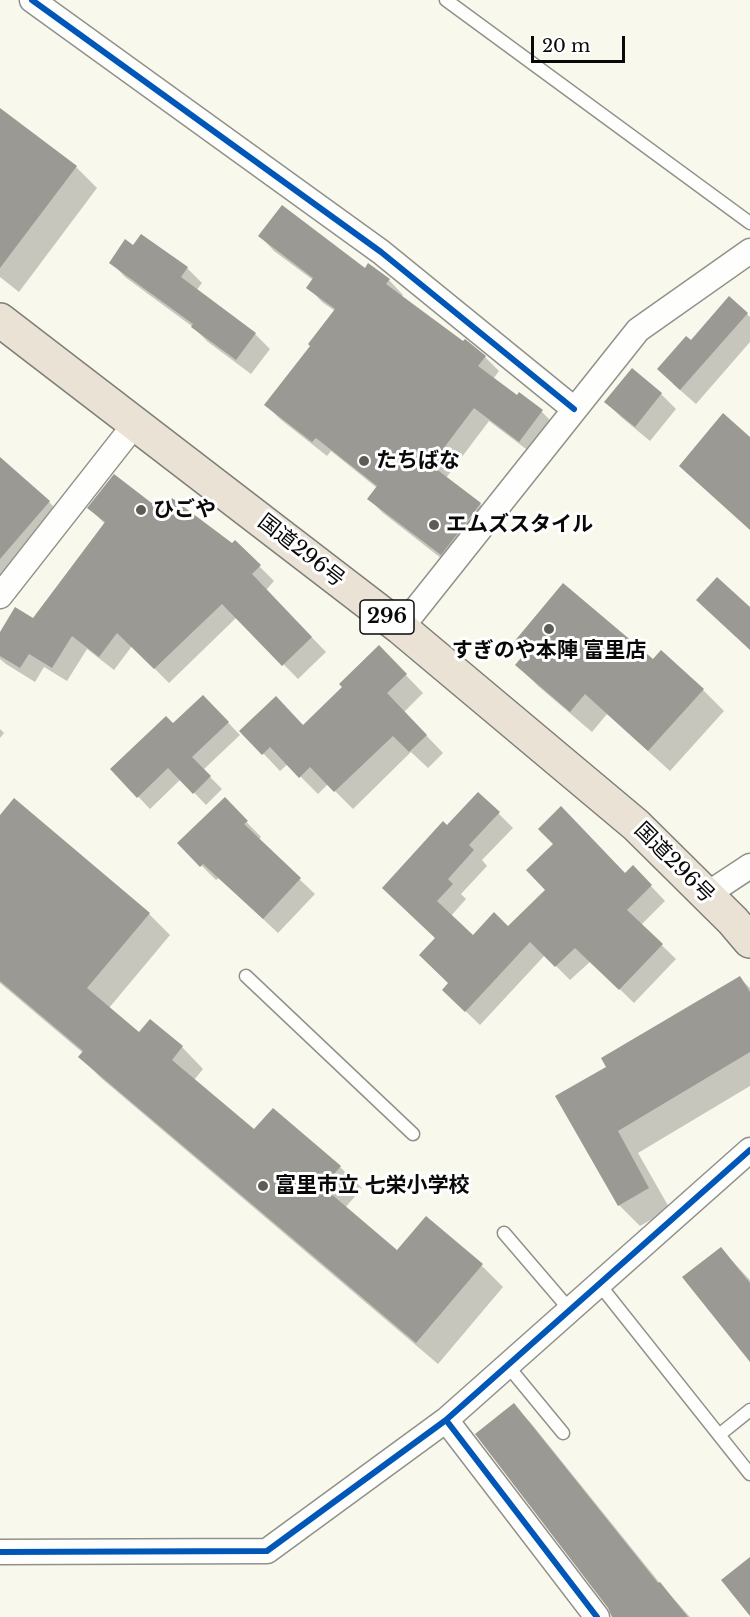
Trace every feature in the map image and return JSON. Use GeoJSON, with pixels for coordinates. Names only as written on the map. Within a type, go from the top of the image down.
{"type":"FeatureCollection","features":[{"type":"Feature","properties":{"kind":"highway","name":"国道296号"},"geometry":{"type":"LineString","coordinates":[[0,320],[401,628],[636,825],[750,941]]}},
{"type":"Feature","properties":{"kind":"street"},"geometry":{"type":"LineString","coordinates":[[32,0],[381,252],[574,409]]}},
{"type":"Feature","properties":{"kind":"street"},"geometry":{"type":"LineString","coordinates":[[401,628],[638,330],[750,250]]}},
{"type":"Feature","properties":{"kind":"street"},"geometry":{"type":"LineString","coordinates":[[0,596],[135,424]]}},
{"type":"Feature","properties":{"kind":"street"},"geometry":{"type":"LineString","coordinates":[[706,895],[750,866]]}},
{"type":"Feature","properties":{"kind":"street"},"geometry":{"type":"LineString","coordinates":[[0,1552],[267,1551],[446,1420],[750,1150]]}},
{"type":"Feature","properties":{"kind":"street"},"geometry":{"type":"LineString","coordinates":[[446,1420],[597,1617]]}},
{"type":"Feature","properties":{"kind":"lane"},"geometry":{"type":"LineString","coordinates":[[446,0],[750,223]]}},
{"type":"Feature","properties":{"kind":"lane"},"geometry":{"type":"LineString","coordinates":[[246,976],[413,1134]]}},
{"type":"Feature","properties":{"kind":"lane"},"geometry":{"type":"LineString","coordinates":[[504,1233],[570,1310]]}},
{"type":"Feature","properties":{"kind":"lane"},"geometry":{"type":"LineString","coordinates":[[599,1284],[750,1474]]}},
{"type":"Feature","properties":{"kind":"lane"},"geometry":{"type":"LineString","coordinates":[[507,1365],[563,1433]]}},
{"type":"Feature","properties":{"kind":"lane"},"geometry":{"type":"LineString","coordinates":[[719,1435],[750,1410]]}},
{"type":"Feature","properties":{"kind":"building"},"geometry":{"type":"Polygon","coordinates":[[[0,108],[77,166],[0,268],[0,108]]]}},
{"type":"Feature","properties":{"kind":"building"},"geometry":{"type":"Polygon","coordinates":[[[282,205],[365,268],[368,263],[390,279],[386,284],[486,356],[478,366],[517,395],[519,392],[543,410],[519,442],[474,408],[431,465],[481,503],[441,555],[367,499],[377,486],[316,438],[312,442],[264,405],[310,346],[308,344],[335,309],[306,288],[313,278],[258,236],[282,205]]]}},
{"type":"Feature","properties":{"kind":"building"},"geometry":{"type":"Polygon","coordinates":[[[141,234],[188,267],[181,277],[256,333],[236,360],[191,327],[193,324],[109,263],[125,239],[133,245],[141,234]]]}},
{"type":"Feature","properties":{"kind":"building"},"geometry":{"type":"Polygon","coordinates":[[[729,296],[748,313],[680,390],[657,369],[686,336],[691,340],[729,296]]]}},
{"type":"Feature","properties":{"kind":"building"},"geometry":{"type":"Polygon","coordinates":[[[632,368],[662,393],[635,427],[604,402],[632,368]]]}},
{"type":"Feature","properties":{"kind":"building"},"geometry":{"type":"Polygon","coordinates":[[[723,413],[750,437],[750,530],[679,466],[723,413]]]}},
{"type":"Feature","properties":{"kind":"building"},"geometry":{"type":"Polygon","coordinates":[[[0,457],[50,501],[0,559],[0,457]]]}},
{"type":"Feature","properties":{"kind":"building"},"geometry":{"type":"Polygon","coordinates":[[[114,474],[162,511],[172,498],[232,543],[235,540],[261,565],[252,574],[312,637],[282,666],[222,604],[154,669],[117,633],[99,657],[72,636],[52,668],[29,654],[20,668],[0,656],[0,632],[15,607],[33,618],[105,522],[87,508],[114,474]]]}},
{"type":"Feature","properties":{"kind":"building"},"geometry":{"type":"Polygon","coordinates":[[[717,577],[750,607],[750,650],[696,600],[717,577]]]}},
{"type":"Feature","properties":{"kind":"building"},"geometry":{"type":"Polygon","coordinates":[[[563,583],[653,659],[661,650],[704,689],[648,751],[585,694],[570,712],[515,665],[525,653],[513,643],[563,583]]]}},
{"type":"Feature","properties":{"kind":"building"},"geometry":{"type":"Polygon","coordinates":[[[379,645],[407,674],[387,693],[427,735],[409,752],[393,736],[334,792],[310,767],[299,778],[270,747],[262,755],[239,731],[276,696],[303,725],[342,687],[339,684],[379,645]]]}},
{"type":"Feature","properties":{"kind":"building"},"geometry":{"type":"Polygon","coordinates":[[[203,695],[229,722],[192,757],[211,776],[193,794],[168,768],[137,798],[110,769],[166,716],[173,723],[203,695]]]}},
{"type":"Feature","properties":{"kind":"building"},"geometry":{"type":"Polygon","coordinates":[[[478,792],[500,812],[469,845],[474,850],[448,879],[453,884],[437,901],[473,935],[494,912],[508,926],[545,890],[526,870],[553,844],[538,829],[561,806],[625,873],[633,865],[652,885],[627,910],[663,944],[619,990],[575,948],[555,967],[530,942],[465,1012],[442,990],[448,983],[419,955],[435,938],[382,888],[443,821],[447,825],[478,792]]]}},
{"type":"Feature","properties":{"kind":"building"},"geometry":{"type":"Polygon","coordinates":[[[225,797],[248,821],[244,824],[301,878],[263,919],[203,864],[200,867],[177,843],[225,797]]]}},
{"type":"Feature","properties":{"kind":"building"},"geometry":{"type":"Polygon","coordinates":[[[14,798],[150,913],[87,988],[139,1032],[150,1019],[183,1046],[172,1060],[254,1129],[273,1108],[341,1166],[323,1187],[397,1250],[426,1216],[483,1264],[416,1343],[78,1057],[83,1051],[0,981],[0,815],[14,798]]]}},
{"type":"Feature","properties":{"kind":"building"},"geometry":{"type":"Polygon","coordinates":[[[740,976],[750,992],[750,1052],[618,1131],[649,1188],[618,1206],[555,1096],[606,1067],[601,1058],[740,976]]]}},
{"type":"Feature","properties":{"kind":"building"},"geometry":{"type":"Polygon","coordinates":[[[721,1247],[750,1283],[750,1362],[682,1277],[721,1247]]]}},
{"type":"Feature","properties":{"kind":"building"},"geometry":{"type":"Polygon","coordinates":[[[514,1403],[658,1583],[660,1582],[688,1617],[612,1617],[608,1608],[475,1434],[514,1403]]]}},
{"type":"Feature","properties":{"kind":"building"},"geometry":{"type":"Polygon","coordinates":[[[750,1557],[750,1616],[721,1580],[750,1557]]]}},
{"type":"Feature","properties":{"kind":"cycle path"},"geometry":{"type":"LineString","coordinates":[[32,0],[381,252],[574,409]]}},
{"type":"Feature","properties":{"kind":"cycle path"},"geometry":{"type":"LineString","coordinates":[[446,1420],[750,1150]]}},
{"type":"Feature","properties":{"kind":"cycle path"},"geometry":{"type":"LineString","coordinates":[[0,1552],[267,1551],[446,1420],[597,1617]]}},
{"type":"Feature","properties":{"kind":"place","name":"たちばな"},"geometry":{"type":"Point","coordinates":[364,461]}},
{"type":"Feature","properties":{"kind":"place","name":"ひごや"},"geometry":{"type":"Point","coordinates":[141,510]}},
{"type":"Feature","properties":{"kind":"place","name":"エムズスタイル"},"geometry":{"type":"Point","coordinates":[434,525]}},
{"type":"Feature","properties":{"kind":"place","name":"すぎのや本陣 富里店"},"geometry":{"type":"Point","coordinates":[549,629]}},
{"type":"Feature","properties":{"kind":"place","name":"富里市立 七栄小学校"},"geometry":{"type":"Point","coordinates":[263,1186]}}]}
